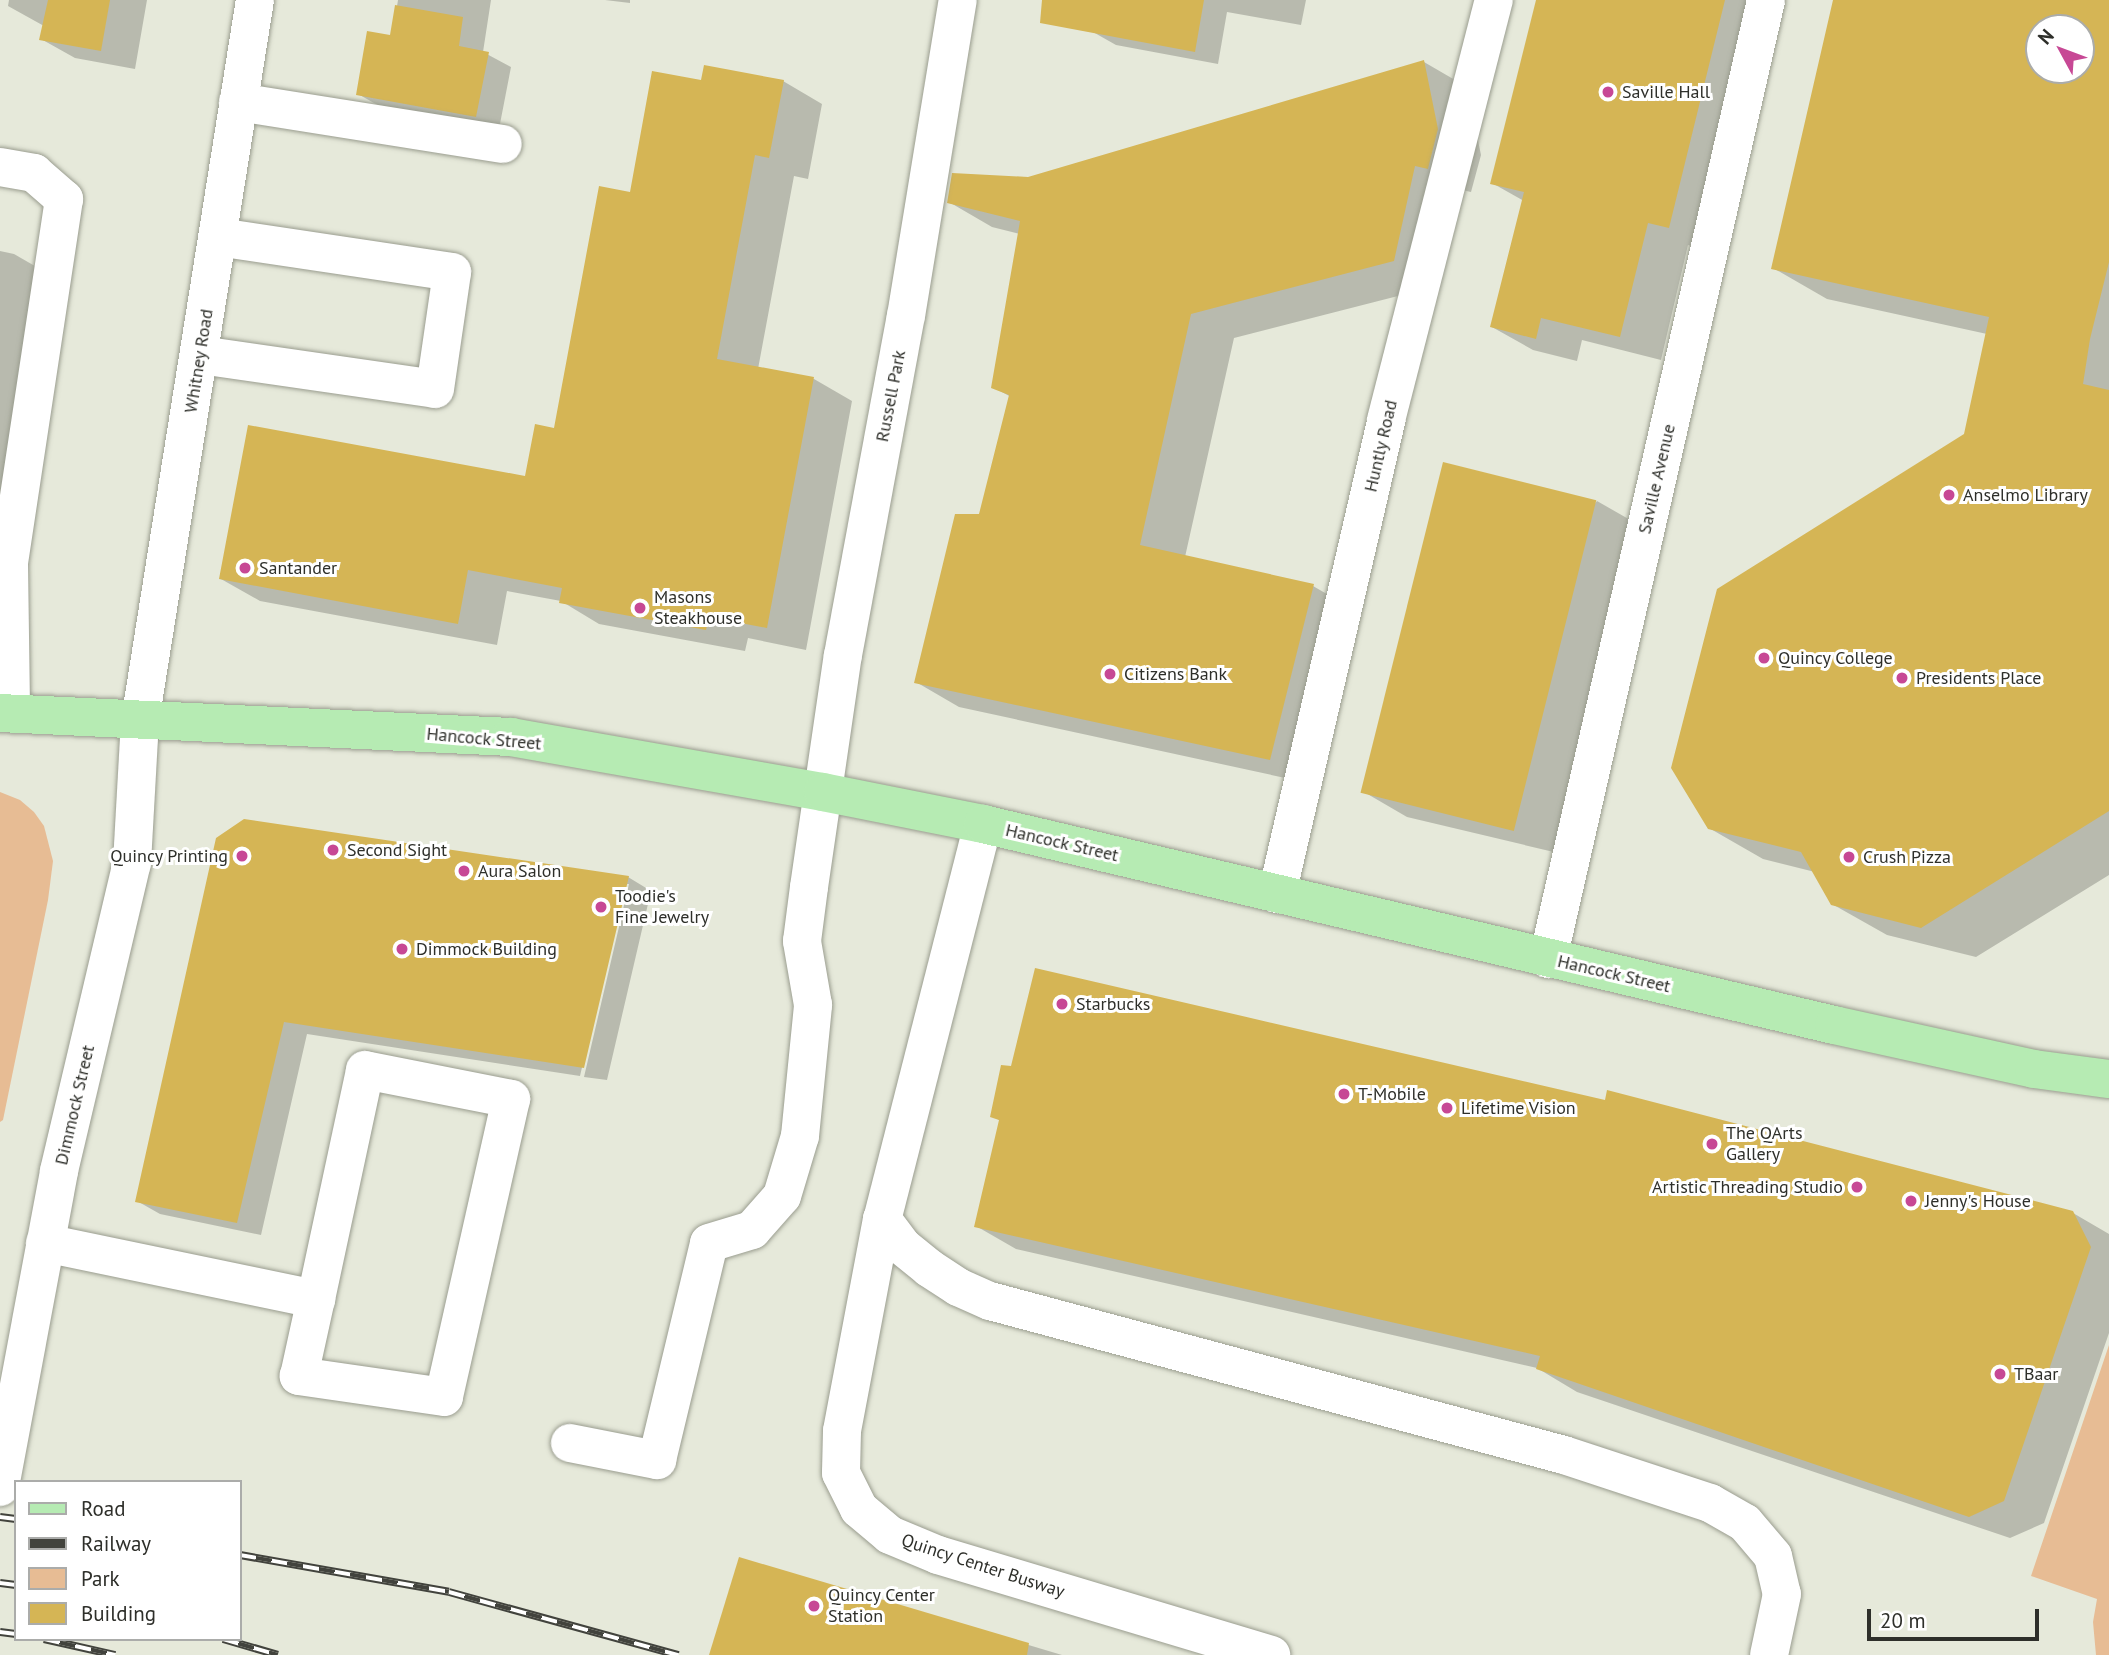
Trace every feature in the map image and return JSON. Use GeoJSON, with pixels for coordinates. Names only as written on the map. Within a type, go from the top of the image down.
{"type":"FeatureCollection","features":[{"type":"Feature","properties":{"kind":"main road","name":"Hancock Street"},"geometry":{"type":"LineString","coordinates":[[6,713],[140,722],[511,737],[823,792],[983,824],[1548,959],[2034,1069],[2109,1079]]}},
{"type":"Feature","properties":{"kind":"street","name":"Whitney Road"},"geometry":{"type":"LineString","coordinates":[[140,722],[255,0]]}},
{"type":"Feature","properties":{"kind":"street","name":"Russell Park"},"geometry":{"type":"LineString","coordinates":[[569,1443],[657,1460],[709,1243],[752,1230],[782,1195],[800,1136],[813,1005],[802,941],[843,655],[906,316],[958,0]]}},
{"type":"Feature","properties":{"kind":"street","name":"Huntly Road"},"geometry":{"type":"LineString","coordinates":[[1276,894],[1386,420],[1494,0]]}},
{"type":"Feature","properties":{"kind":"street","name":"Saville Avenue"},"geometry":{"type":"LineString","coordinates":[[1548,959],[1766,0]]}},
{"type":"Feature","properties":{"kind":"street"},"geometry":{"type":"LineString","coordinates":[[238,102],[503,144]]}},
{"type":"Feature","properties":{"kind":"street"},"geometry":{"type":"LineString","coordinates":[[0,167],[34,173],[64,199],[9,565],[6,713]]}},
{"type":"Feature","properties":{"kind":"street"},"geometry":{"type":"LineString","coordinates":[[200,355],[436,389],[452,272],[218,237]]}},
{"type":"Feature","properties":{"kind":"street","name":"Dimmock Street"},"geometry":{"type":"LineString","coordinates":[[2,1477],[45,1243],[132,863],[140,722]]}},
{"type":"Feature","properties":{"kind":"street","name":"Quincy Center Busway"},"geometry":{"type":"LineString","coordinates":[[983,824],[882,1219],[842,1431],[841,1473],[859,1509],[890,1535],[938,1555],[1271,1655]]}},
{"type":"Feature","properties":{"kind":"street"},"geometry":{"type":"LineString","coordinates":[[365,1070],[511,1099],[444,1397],[299,1376],[316,1299],[365,1070]]}},
{"type":"Feature","properties":{"kind":"street"},"geometry":{"type":"LineString","coordinates":[[882,1219],[902,1246],[929,1268],[958,1287],[990,1301],[1537,1447],[1710,1503],[1745,1523],[1773,1556],[1782,1594],[1769,1655]]}},
{"type":"Feature","properties":{"kind":"street"},"geometry":{"type":"LineString","coordinates":[[45,1243],[316,1299]]}},
{"type":"Feature","properties":{"kind":"green space"},"geometry":{"type":"Polygon","coordinates":[[[0,792],[20,800],[34,812],[44,826],[53,861],[48,900],[3,1120],[0,1122],[0,792]]]}},
{"type":"Feature","properties":{"kind":"green space"},"geometry":{"type":"Polygon","coordinates":[[[2109,1345],[2109,1655],[2096,1655],[2093,1622],[2097,1599],[2031,1576],[2109,1345]]]}},
{"type":"Feature","properties":{"kind":"building"},"geometry":{"type":"Polygon","coordinates":[[[48,0],[110,0],[101,51],[39,40],[48,0]]]}},
{"type":"Feature","properties":{"kind":"building"},"geometry":{"type":"Polygon","coordinates":[[[1042,0],[1204,0],[1195,52],[1040,23],[1042,0]]]}},
{"type":"Feature","properties":{"kind":"building","name":"Saville Hall"},"geometry":{"type":"Polygon","coordinates":[[[1536,0],[1725,0],[1669,228],[1648,223],[1620,337],[1541,318],[1536,339],[1490,327],[1524,192],[1490,184],[1536,0]]]}},
{"type":"Feature","properties":{"kind":"building","name":"Presidents Place"},"geometry":{"type":"Polygon","coordinates":[[[1833,0],[2109,0],[2109,262],[2090,339],[2083,384],[2109,390],[2109,811],[1921,928],[1831,905],[1801,852],[1708,829],[1671,768],[1717,589],[1964,434],[1989,317],[1771,269],[1833,0]]]}},
{"type":"Feature","properties":{"kind":"building"},"geometry":{"type":"Polygon","coordinates":[[[395,5],[463,17],[459,46],[489,52],[476,117],[356,95],[367,31],[390,35],[395,5]]]}},
{"type":"Feature","properties":{"kind":"building"},"geometry":{"type":"Polygon","coordinates":[[[1424,60],[1438,129],[1428,169],[1415,166],[1394,261],[1191,314],[1140,545],[1314,584],[1270,760],[914,683],[955,514],[979,514],[1009,395],[991,388],[1020,221],[947,203],[952,173],[1028,177],[1424,60]]]}},
{"type":"Feature","properties":{"kind":"building"},"geometry":{"type":"Polygon","coordinates":[[[704,65],[784,80],[769,158],[755,155],[717,359],[814,377],[767,628],[709,617],[706,630],[559,603],[562,588],[468,570],[458,624],[219,579],[248,425],[525,476],[535,424],[554,428],[599,186],[630,192],[652,71],[701,80],[704,65]]]}},
{"type":"Feature","properties":{"kind":"building"},"geometry":{"type":"Polygon","coordinates":[[[1443,462],[1596,500],[1514,831],[1361,793],[1443,462]]]}},
{"type":"Feature","properties":{"kind":"building","name":"Dimmock Building"},"geometry":{"type":"Polygon","coordinates":[[[244,819],[629,876],[584,1068],[284,1022],[237,1223],[135,1202],[216,838],[244,819]]]}},
{"type":"Feature","properties":{"kind":"building"},"geometry":{"type":"Polygon","coordinates":[[[1035,968],[1605,1100],[1607,1090],[2073,1211],[2091,1247],[2004,1501],[1969,1517],[1536,1369],[1540,1356],[974,1227],[999,1120],[990,1117],[1001,1065],[1011,1066],[1035,968]]]}},
{"type":"Feature","properties":{"kind":"building","name":"Quincy Center Station"},"geometry":{"type":"Polygon","coordinates":[[[739,1557],[1029,1643],[1027,1655],[709,1655],[739,1557]]]}},
{"type":"Feature","properties":{"kind":"railway"},"geometry":{"type":"LineString","coordinates":[[0,1517],[14,1519]]}},
{"type":"Feature","properties":{"kind":"railway"},"geometry":{"type":"LineString","coordinates":[[242,1555],[449,1592],[678,1655]]}},
{"type":"Feature","properties":{"kind":"railway"},"geometry":{"type":"LineString","coordinates":[[0,1583],[14,1585]]}},
{"type":"Feature","properties":{"kind":"railway"},"geometry":{"type":"LineString","coordinates":[[0,1632],[14,1634]]}},
{"type":"Feature","properties":{"kind":"railway"},"geometry":{"type":"LineString","coordinates":[[53,1641],[115,1655]]}},
{"type":"Feature","properties":{"kind":"railway"},"geometry":{"type":"LineString","coordinates":[[230,1641],[278,1655]]}},
{"type":"Feature","properties":{"kind":"place","name":"Saville Hall"},"geometry":{"type":"Point","coordinates":[1608,92]}},
{"type":"Feature","properties":{"kind":"place","name":"Anselmo Library"},"geometry":{"type":"Point","coordinates":[1949,495]}},
{"type":"Feature","properties":{"kind":"place","name":"Santander"},"geometry":{"type":"Point","coordinates":[245,568]}},
{"type":"Feature","properties":{"kind":"place","name":"Masons Steakhouse"},"geometry":{"type":"Point","coordinates":[640,608]}},
{"type":"Feature","properties":{"kind":"place","name":"Quincy College"},"geometry":{"type":"Point","coordinates":[1764,658]}},
{"type":"Feature","properties":{"kind":"place","name":"Citizens Bank"},"geometry":{"type":"Point","coordinates":[1110,674]}},
{"type":"Feature","properties":{"kind":"place","name":"Presidents Place"},"geometry":{"type":"Point","coordinates":[1902,678]}},
{"type":"Feature","properties":{"kind":"place","name":"Second Sight"},"geometry":{"type":"Point","coordinates":[333,850]}},
{"type":"Feature","properties":{"kind":"place","name":"Quincy Printing"},"geometry":{"type":"Point","coordinates":[242,856]}},
{"type":"Feature","properties":{"kind":"place","name":"Crush Pizza"},"geometry":{"type":"Point","coordinates":[1849,857]}},
{"type":"Feature","properties":{"kind":"place","name":"Aura Salon"},"geometry":{"type":"Point","coordinates":[464,871]}},
{"type":"Feature","properties":{"kind":"place","name":"Toodie's Fine Jewelry"},"geometry":{"type":"Point","coordinates":[601,907]}},
{"type":"Feature","properties":{"kind":"place","name":"Dimmock Building"},"geometry":{"type":"Point","coordinates":[402,949]}},
{"type":"Feature","properties":{"kind":"place","name":"Starbucks"},"geometry":{"type":"Point","coordinates":[1062,1004]}},
{"type":"Feature","properties":{"kind":"place","name":"T-Mobile"},"geometry":{"type":"Point","coordinates":[1344,1094]}},
{"type":"Feature","properties":{"kind":"place","name":"Lifetime Vision"},"geometry":{"type":"Point","coordinates":[1447,1108]}},
{"type":"Feature","properties":{"kind":"place","name":"The QArts Gallery"},"geometry":{"type":"Point","coordinates":[1712,1144]}},
{"type":"Feature","properties":{"kind":"place","name":"Artistic Threading Studio"},"geometry":{"type":"Point","coordinates":[1857,1187]}},
{"type":"Feature","properties":{"kind":"place","name":"Jenny's House"},"geometry":{"type":"Point","coordinates":[1911,1201]}},
{"type":"Feature","properties":{"kind":"place","name":"TBaar"},"geometry":{"type":"Point","coordinates":[2000,1374]}},
{"type":"Feature","properties":{"kind":"place","name":"Quincy Center Station"},"geometry":{"type":"Point","coordinates":[814,1606]}}]}
